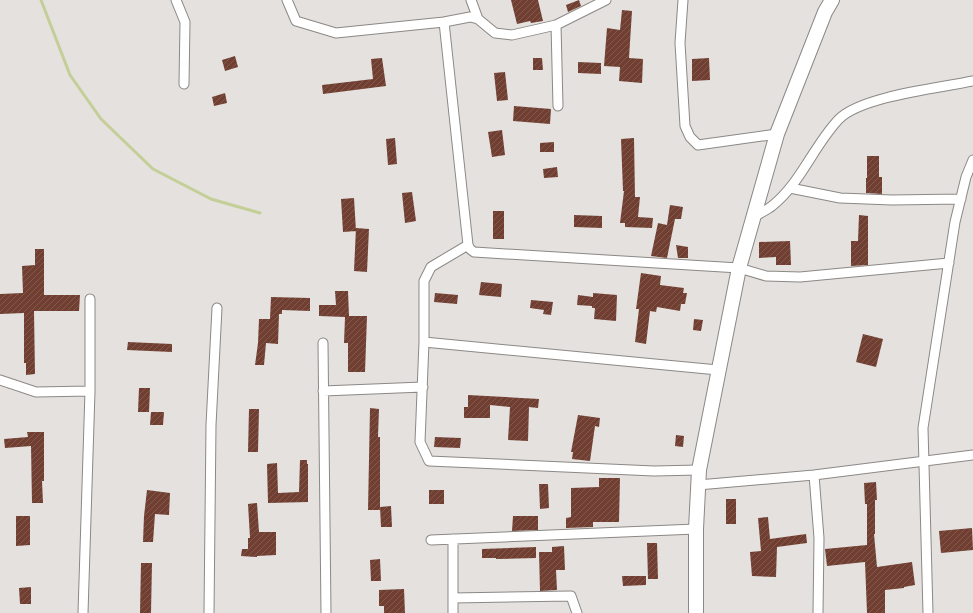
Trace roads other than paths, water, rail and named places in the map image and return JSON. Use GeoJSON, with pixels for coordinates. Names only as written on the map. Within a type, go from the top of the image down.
{"type":"FeatureCollection","features":[{"type":"Feature","properties":{"kind":"main road"},"geometry":{"type":"LineString","coordinates":[[696,613],[696,529],[699,470],[739,268],[778,134],[832,0]]}},
{"type":"Feature","properties":{"kind":"street"},"geometry":{"type":"LineString","coordinates":[[176,0],[185,22],[184,84]]}},
{"type":"Feature","properties":{"kind":"street"},"geometry":{"type":"LineString","coordinates":[[287,0],[296,21],[336,33],[444,22],[470,17],[478,19],[495,33],[512,35],[556,25],[606,0]]}},
{"type":"Feature","properties":{"kind":"street"},"geometry":{"type":"LineString","coordinates":[[471,0],[478,19]]}},
{"type":"Feature","properties":{"kind":"street"},"geometry":{"type":"LineString","coordinates":[[683,0],[680,43],[685,126],[690,137],[698,145],[778,134]]}},
{"type":"Feature","properties":{"kind":"street"},"geometry":{"type":"LineString","coordinates":[[444,22],[468,245],[474,252],[739,268],[766,276],[800,277],[949,263]]}},
{"type":"Feature","properties":{"kind":"street"},"geometry":{"type":"LineString","coordinates":[[556,25],[558,106]]}},
{"type":"Feature","properties":{"kind":"street"},"geometry":{"type":"LineString","coordinates":[[754,216],[772,206],[790,188],[840,118],[860,105],[887,98],[973,82]]}},
{"type":"Feature","properties":{"kind":"street"},"geometry":{"type":"LineString","coordinates":[[928,613],[923,428],[956,222],[966,177],[973,160]]}},
{"type":"Feature","properties":{"kind":"street"},"geometry":{"type":"LineString","coordinates":[[790,188],[840,198],[892,200],[961,199]]}},
{"type":"Feature","properties":{"kind":"street"},"geometry":{"type":"LineString","coordinates":[[468,245],[431,267],[424,281],[424,342],[420,442],[429,461],[654,471],[699,470]]}},
{"type":"Feature","properties":{"kind":"street"},"geometry":{"type":"LineString","coordinates":[[84,613],[90,391],[90,299]]}},
{"type":"Feature","properties":{"kind":"street"},"geometry":{"type":"LineString","coordinates":[[209,613],[210,425],[217,308]]}},
{"type":"Feature","properties":{"kind":"street"},"geometry":{"type":"LineString","coordinates":[[424,342],[718,370]]}},
{"type":"Feature","properties":{"kind":"street"},"geometry":{"type":"LineString","coordinates":[[323,343],[326,613]]}},
{"type":"Feature","properties":{"kind":"street"},"geometry":{"type":"LineString","coordinates":[[0,380],[36,392],[90,391]]}},
{"type":"Feature","properties":{"kind":"street"},"geometry":{"type":"LineString","coordinates":[[323,391],[422,387]]}},
{"type":"Feature","properties":{"kind":"street"},"geometry":{"type":"LineString","coordinates":[[698,485],[814,475],[973,455]]}},
{"type":"Feature","properties":{"kind":"street"},"geometry":{"type":"LineString","coordinates":[[814,475],[819,538],[818,613]]}},
{"type":"Feature","properties":{"kind":"street"},"geometry":{"type":"LineString","coordinates":[[431,540],[696,529]]}},
{"type":"Feature","properties":{"kind":"street"},"geometry":{"type":"LineString","coordinates":[[453,539],[453,613]]}},
{"type":"Feature","properties":{"kind":"street"},"geometry":{"type":"LineString","coordinates":[[453,598],[571,596],[577,613]]}},
{"type":"Feature","properties":{"kind":"waterway"},"geometry":{"type":"LineString","coordinates":[[41,0],[70,75],[101,119],[153,169],[211,199],[260,213]]}}]}
